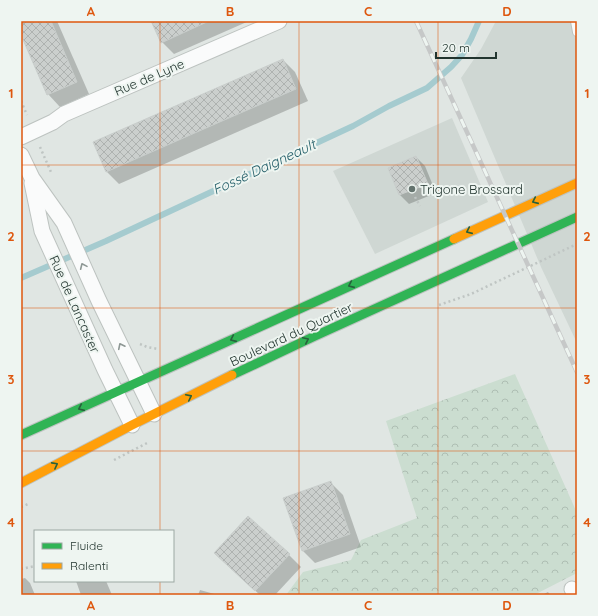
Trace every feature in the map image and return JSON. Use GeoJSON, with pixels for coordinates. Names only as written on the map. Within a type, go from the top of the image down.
{"type":"FeatureCollection","features":[{"type":"Feature","properties":{"kind":"main road","name":"Boulevard du Quartier"},"geometry":{"type":"LineString","coordinates":[[21,436],[577,182]]}},
{"type":"Feature","properties":{"kind":"main road","name":"Boulevard du Quartier"},"geometry":{"type":"LineString","coordinates":[[21,483],[154,414],[315,336],[577,217]]}},
{"type":"Feature","properties":{"kind":"street","name":"Rue de Lyne"},"geometry":{"type":"LineString","coordinates":[[21,137],[53,122],[64,114],[279,21]]}},
{"type":"Feature","properties":{"kind":"street","name":"Rue de Lancaster"},"geometry":{"type":"LineString","coordinates":[[21,155],[45,209],[42,231],[132,425]]}},
{"type":"Feature","properties":{"kind":"street","name":"Rue de Lancaster"},"geometry":{"type":"LineString","coordinates":[[45,209],[64,223],[99,301],[154,414]]}},
{"type":"Feature","properties":{"kind":"lane"},"geometry":{"type":"LineString","coordinates":[[574,21],[577,32]]}},
{"type":"Feature","properties":{"kind":"path"},"geometry":{"type":"LineString","coordinates":[[21,101],[30,121]]}},
{"type":"Feature","properties":{"kind":"path"},"geometry":{"type":"LineString","coordinates":[[38,144],[52,173]]}},
{"type":"Feature","properties":{"kind":"path"},"geometry":{"type":"LineString","coordinates":[[415,197],[420,206]]}},
{"type":"Feature","properties":{"kind":"path"},"geometry":{"type":"LineString","coordinates":[[435,306],[471,294],[577,244]]}},
{"type":"Feature","properties":{"kind":"path"},"geometry":{"type":"LineString","coordinates":[[21,569],[34,566]]}},
{"type":"Feature","properties":{"kind":"shaded area"},"geometry":{"type":"Polygon","coordinates":[[[496,21],[577,21],[577,343],[541,267],[461,78],[481,49],[496,21]]]}},
{"type":"Feature","properties":{"kind":"shaded area"},"geometry":{"type":"Polygon","coordinates":[[[452,118],[488,202],[375,254],[333,171],[452,118]]]}},
{"type":"Feature","properties":{"kind":"green space"},"geometry":{"type":"Polygon","coordinates":[[[515,374],[577,513],[577,573],[534,595],[286,595],[303,572],[351,560],[361,540],[417,518],[386,421],[515,374]]]}},
{"type":"Feature","properties":{"kind":"building"},"geometry":{"type":"Polygon","coordinates":[[[21,21],[51,21],[77,82],[47,95],[21,35],[21,21]]]}},
{"type":"Feature","properties":{"kind":"building"},"geometry":{"type":"Polygon","coordinates":[[[151,21],[209,21],[161,43],[151,21]]]}},
{"type":"Feature","properties":{"kind":"building"},"geometry":{"type":"Polygon","coordinates":[[[283,59],[296,89],[106,172],[93,142],[283,59]]]}},
{"type":"Feature","properties":{"kind":"building"},"geometry":{"type":"Polygon","coordinates":[[[416,156],[428,184],[399,195],[388,168],[416,156]]]}},
{"type":"Feature","properties":{"kind":"building"},"geometry":{"type":"Polygon","coordinates":[[[331,481],[350,534],[302,551],[283,498],[331,481]]]}},
{"type":"Feature","properties":{"kind":"building"},"geometry":{"type":"Polygon","coordinates":[[[248,516],[290,554],[255,591],[214,553],[248,516]]]}},
{"type":"Feature","properties":{"kind":"waterway","name":"Fossé Daigneault"},"geometry":{"type":"LineString","coordinates":[[21,278],[106,241],[353,126],[389,106],[427,88],[462,55],[479,21]]}},
{"type":"Feature","properties":{"kind":"railway"},"geometry":{"type":"LineString","coordinates":[[416,21],[577,372]]}},
{"type":"Feature","properties":{"kind":"traffic: fast"},"geometry":{"type":"LineString","coordinates":[[232,375],[577,217]]}},
{"type":"Feature","properties":{"kind":"traffic: fast"},"geometry":{"type":"LineString","coordinates":[[21,435],[454,239]]}},
{"type":"Feature","properties":{"kind":"traffic: slow"},"geometry":{"type":"LineString","coordinates":[[454,239],[577,183]]}},
{"type":"Feature","properties":{"kind":"traffic: slow"},"geometry":{"type":"LineString","coordinates":[[21,483],[232,375]]}},
{"type":"Feature","properties":{"kind":"place","name":"Trigone Brossard"},"geometry":{"type":"Point","coordinates":[412,189]}}]}
